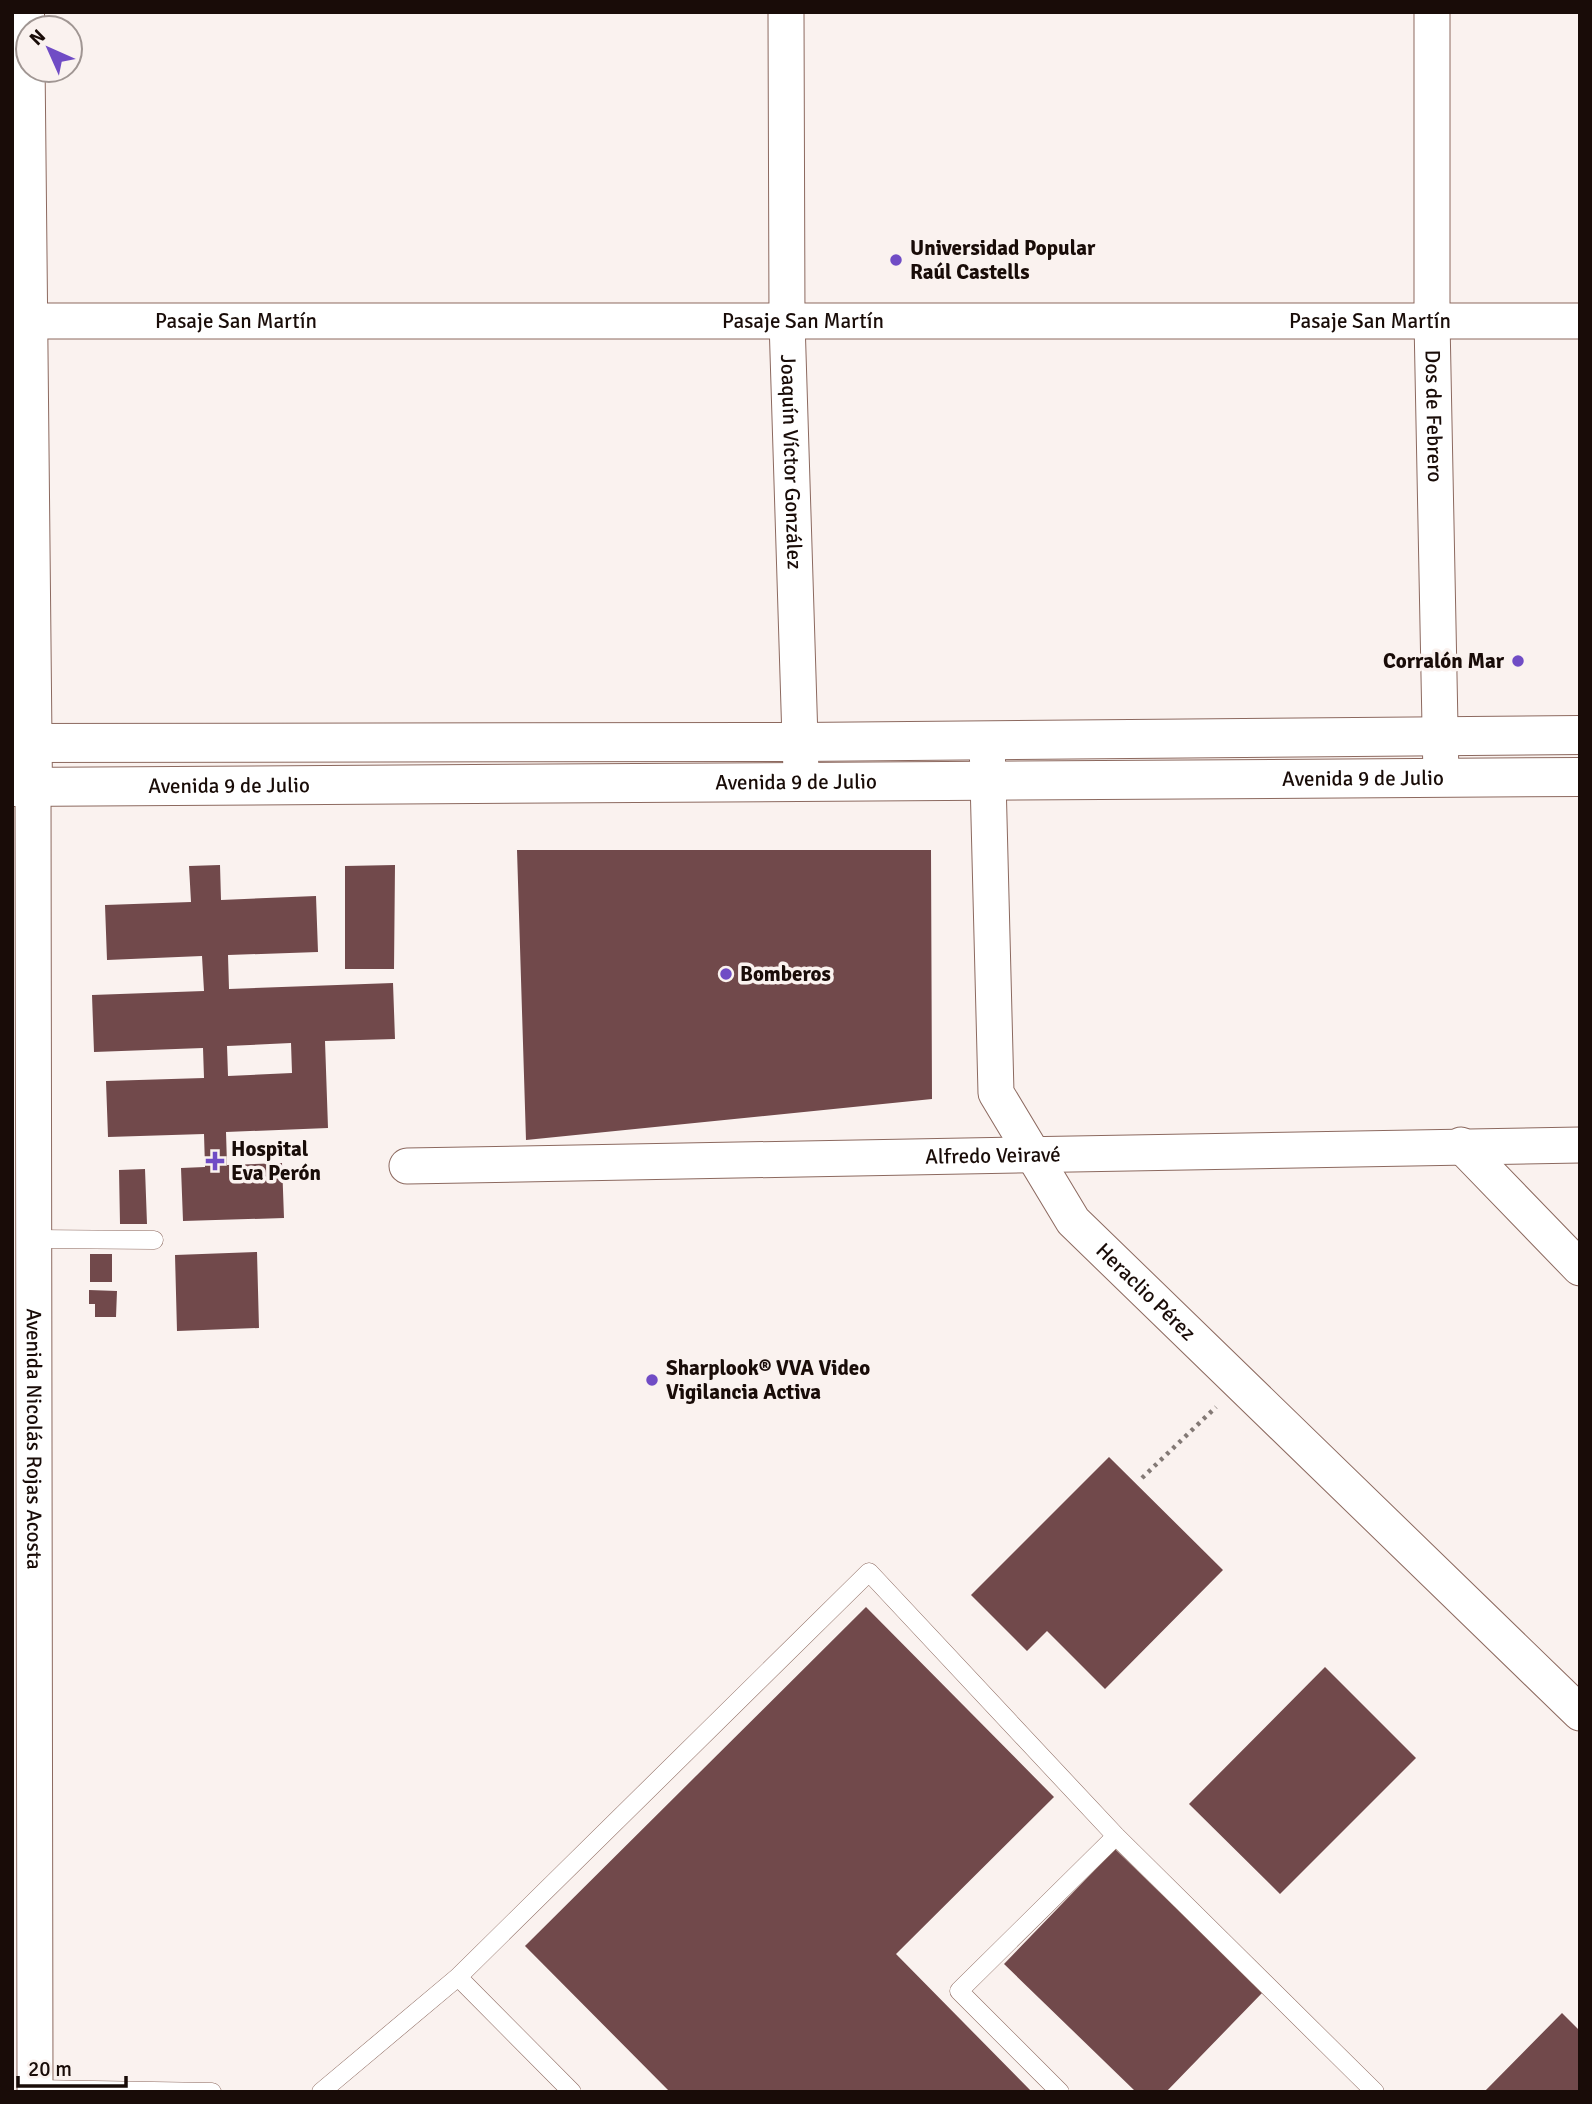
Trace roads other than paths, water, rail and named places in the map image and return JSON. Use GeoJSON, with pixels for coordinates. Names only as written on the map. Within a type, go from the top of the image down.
{"type":"FeatureCollection","features":[{"type":"Feature","properties":{"kind":"main road"},"geometry":{"type":"LineString","coordinates":[[23,788],[26,321],[19,87],[25,12]]}},
{"type":"Feature","properties":{"kind":"main road","name":"Avenida 9 de Julio"},"geometry":{"type":"LineString","coordinates":[[23,743],[800,742],[1580,735]]}},
{"type":"Feature","properties":{"kind":"main road","name":"Avenida 9 de Julio"},"geometry":{"type":"LineString","coordinates":[[23,788],[1580,777]]}},
{"type":"Feature","properties":{"kind":"street","name":"Joaquín Víctor González"},"geometry":{"type":"LineString","coordinates":[[786,12],[787,321],[801,784]]}},
{"type":"Feature","properties":{"kind":"street","name":"Dos de Febrero"},"geometry":{"type":"LineString","coordinates":[[1432,12],[1432,321],[1441,777]]}},
{"type":"Feature","properties":{"kind":"street","name":"Pasaje San Martín"},"geometry":{"type":"LineString","coordinates":[[26,321],[1580,321]]}},
{"type":"Feature","properties":{"kind":"street","name":"Heraclio Pérez"},"geometry":{"type":"LineString","coordinates":[[987,740],[996,1093],[1073,1221],[1580,1713]]}},
{"type":"Feature","properties":{"kind":"street","name":"Avenida Nicolás Rojas Acosta"},"geometry":{"type":"LineString","coordinates":[[23,788],[35,1239],[23,1440],[28,2090]]}},
{"type":"Feature","properties":{"kind":"street","name":"Alfredo Veiravé"},"geometry":{"type":"LineString","coordinates":[[407,1166],[1461,1145],[1580,1145]]}},
{"type":"Feature","properties":{"kind":"street"},"geometry":{"type":"LineString","coordinates":[[1461,1145],[1580,1268]]}},
{"type":"Feature","properties":{"kind":"lane"},"geometry":{"type":"LineString","coordinates":[[35,1239],[154,1240]]}},
{"type":"Feature","properties":{"kind":"lane"},"geometry":{"type":"LineString","coordinates":[[321,2092],[458,1977],[869,1572],[1116,1836],[1375,2092]]}},
{"type":"Feature","properties":{"kind":"lane"},"geometry":{"type":"LineString","coordinates":[[1060,2092],[959,1991],[1116,1836]]}},
{"type":"Feature","properties":{"kind":"lane"},"geometry":{"type":"LineString","coordinates":[[458,1977],[572,2092]]}},
{"type":"Feature","properties":{"kind":"lane"},"geometry":{"type":"LineString","coordinates":[[28,2090],[212,2092]]}},
{"type":"Feature","properties":{"kind":"place","name":"Universidad Popular Raúl Castells"},"geometry":{"type":"Point","coordinates":[896,260]}},
{"type":"Feature","properties":{"kind":"place","name":"Corralón Mar"},"geometry":{"type":"Point","coordinates":[1518,661]}},
{"type":"Feature","properties":{"kind":"place","name":"Bomberos"},"geometry":{"type":"Point","coordinates":[726,974]}},
{"type":"Feature","properties":{"kind":"place","name":"Hospital Eva Perón"},"geometry":{"type":"Point","coordinates":[215,1161]}},
{"type":"Feature","properties":{"kind":"place","name":"Sharplook® VVA Video Vigilancia Activa"},"geometry":{"type":"Point","coordinates":[652,1380]}}]}
